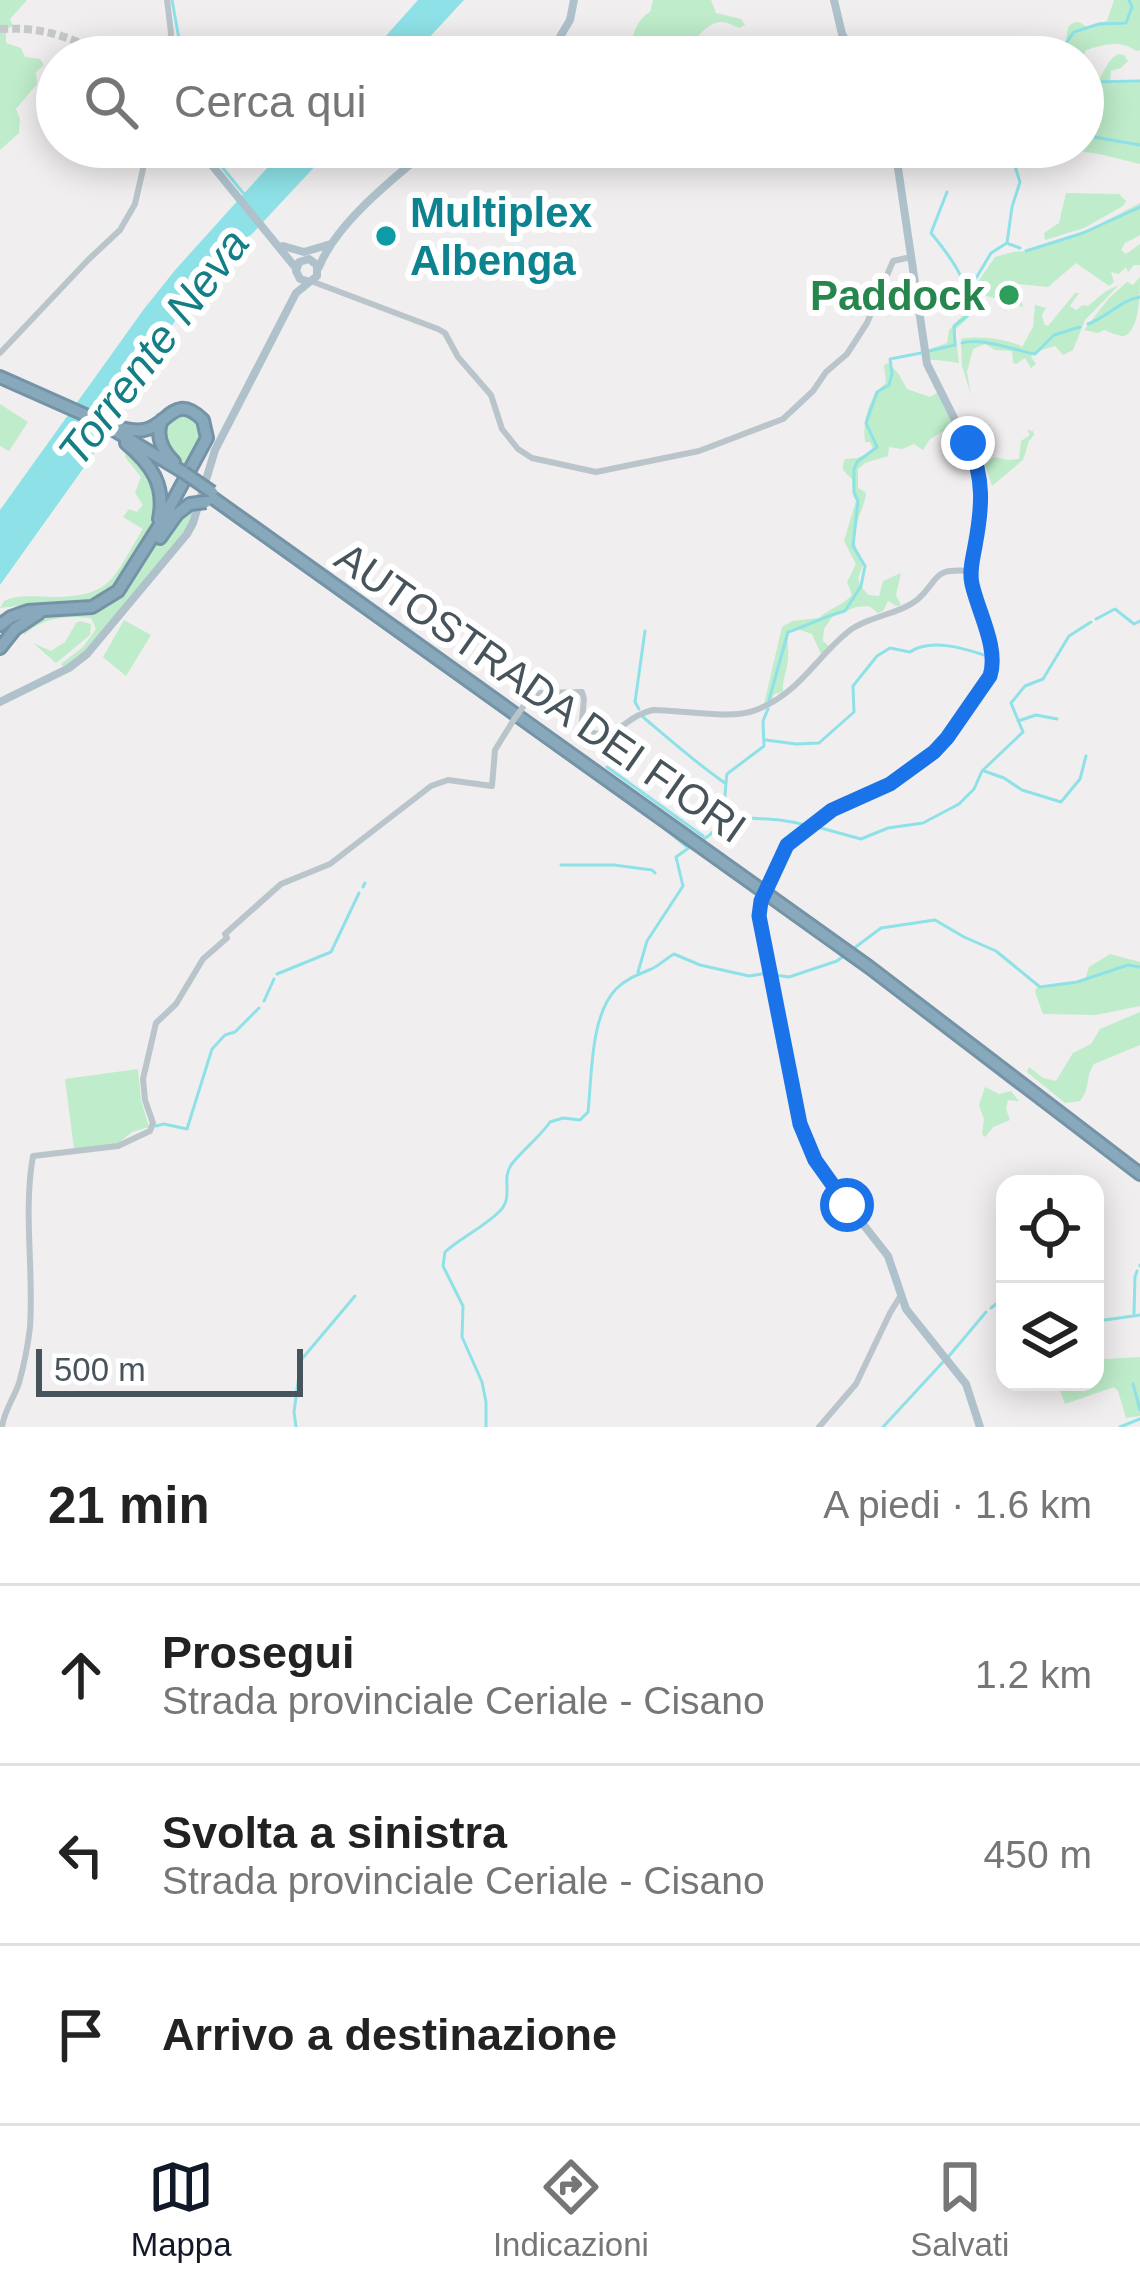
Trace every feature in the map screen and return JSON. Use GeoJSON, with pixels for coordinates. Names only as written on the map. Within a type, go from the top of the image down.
{"type":"FeatureCollection","features":[{"type":"Feature","properties":{"kind":"highway","name":"AUTOSTRADA DEI FIORI"},"geometry":{"type":"LineString","coordinates":[[0,380],[87,416],[199,483],[209,496],[887,980],[1140,1171]]}},
{"type":"Feature","properties":{"kind":"highway","name":"AUTOSTRADA DEI FIORI"},"geometry":{"type":"LineString","coordinates":[[15,386],[125,440]]}},
{"type":"Feature","properties":{"kind":"highway"},"geometry":{"type":"LineString","coordinates":[[0,626],[19,614],[98,604],[118,591],[207,437],[205,424],[194,412],[179,409],[143,430],[119,428],[87,416]]}},
{"type":"Feature","properties":{"kind":"highway"},"geometry":{"type":"LineString","coordinates":[[164,417],[160,441],[183,473]]}},
{"type":"Feature","properties":{"kind":"highway"},"geometry":{"type":"LineString","coordinates":[[125,440],[145,460],[159,485],[160,512],[152,539]]}},
{"type":"Feature","properties":{"kind":"highway","name":"AUTOSTRADA DEI FIORI"},"geometry":{"type":"LineString","coordinates":[[183,473],[209,496],[816,922],[1140,1171]]}},
{"type":"Feature","properties":{"kind":"highway"},"geometry":{"type":"LineString","coordinates":[[134,568],[177,514],[209,496]]}},
{"type":"Feature","properties":{"kind":"highway"},"geometry":{"type":"LineString","coordinates":[[0,648],[15,628],[42,611]]}},
{"type":"Feature","properties":{"kind":"main road"},"geometry":{"type":"LineString","coordinates":[[560,36],[574,0]]}},
{"type":"Feature","properties":{"kind":"main road"},"geometry":{"type":"LineString","coordinates":[[834,0],[843,36]]}},
{"type":"Feature","properties":{"kind":"main road"},"geometry":{"type":"LineString","coordinates":[[215,168],[303,277]]}},
{"type":"Feature","properties":{"kind":"main road"},"geometry":{"type":"LineString","coordinates":[[303,277],[318,270],[330,246],[406,168]]}},
{"type":"Feature","properties":{"kind":"main road"},"geometry":{"type":"LineString","coordinates":[[896,168],[927,364],[979,469],[981,506],[970,571],[993,662],[990,676],[934,752],[890,784],[832,810],[791,841],[778,859],[759,916],[806,1142],[888,1256],[909,1314],[966,1384],[980,1427]]}},
{"type":"Feature","properties":{"kind":"main road"},"geometry":{"type":"LineString","coordinates":[[280,244],[304,252],[330,246]]}},
{"type":"Feature","properties":{"kind":"main road"},"geometry":{"type":"LineString","coordinates":[[280,244],[315,262],[318,270]]}},
{"type":"Feature","properties":{"kind":"main road"},"geometry":{"type":"LineString","coordinates":[[0,702],[88,654],[187,534],[215,450],[296,293],[307,259],[330,246]]}},
{"type":"Feature","properties":{"kind":"street"},"geometry":{"type":"LineString","coordinates":[[166,0],[171,36]]}},
{"type":"Feature","properties":{"kind":"street"},"geometry":{"type":"LineString","coordinates":[[0,353],[120,230],[135,204],[143,168]]}},
{"type":"Feature","properties":{"kind":"street"},"geometry":{"type":"LineString","coordinates":[[303,277],[445,333],[455,353],[491,395],[502,429],[518,449],[532,458],[596,472],[699,451],[783,418],[847,354],[867,323],[893,261],[911,257]]}},
{"type":"Feature","properties":{"kind":"street"},"geometry":{"type":"LineString","coordinates":[[318,270],[329,289]]}},
{"type":"Feature","properties":{"kind":"street"},"geometry":{"type":"LineString","coordinates":[[2,1427],[28,1341],[32,1251],[28,1192],[33,1156],[118,1146],[152,1130],[143,1079],[158,1019],[176,1004],[202,959],[281,884],[330,864],[430,786],[448,780],[492,786],[495,750],[525,704],[540,692],[581,692],[580,730],[585,733],[614,733],[653,710],[755,711],[795,688],[855,627],[914,602],[938,574],[970,571]]}},
{"type":"Feature","properties":{"kind":"street"},"geometry":{"type":"LineString","coordinates":[[819,1427],[856,1384],[902,1295]]}},
{"type":"Feature","properties":{"kind":"green space"},"geometry":{"type":"Polygon","coordinates":[[[0,0],[27,0],[10,19],[13,26],[6,29],[6,43],[21,48],[25,57],[36,58],[36,85],[16,109],[19,133],[0,150],[0,0]]]}},
{"type":"Feature","properties":{"kind":"green space"},"geometry":{"type":"Polygon","coordinates":[[[653,0],[711,0],[716,13],[741,19],[745,25],[714,23],[699,36],[634,36],[653,0]]]}},
{"type":"Feature","properties":{"kind":"green space"},"geometry":{"type":"Polygon","coordinates":[[[1114,0],[1140,0],[1140,50],[1104,46],[1104,36],[1067,36],[1071,24],[1079,22],[1090,29],[1107,21],[1114,0]]]}},
{"type":"Feature","properties":{"kind":"green space"},"geometry":{"type":"Polygon","coordinates":[[[1118,54],[1128,61],[1111,71],[1113,84],[1140,82],[1140,164],[1104,155],[1104,70],[1118,54]]]}},
{"type":"Feature","properties":{"kind":"green space"},"geometry":{"type":"Polygon","coordinates":[[[1066,193],[1119,194],[1126,201],[1084,228],[1045,240],[1044,233],[1059,223],[1066,193]]]}},
{"type":"Feature","properties":{"kind":"green space"},"geometry":{"type":"Polygon","coordinates":[[[1140,203],[1140,235],[1121,250],[1126,254],[1140,244],[1140,265],[1128,272],[1126,267],[1119,274],[1111,272],[1114,282],[1109,286],[1076,263],[1048,287],[1018,284],[1023,307],[987,296],[973,297],[973,289],[995,257],[1031,251],[1140,203]]]}},
{"type":"Feature","properties":{"kind":"green space"},"geometry":{"type":"Polygon","coordinates":[[[1140,277],[1138,310],[1129,333],[1084,330],[1109,298],[1140,277]]]}},
{"type":"Feature","properties":{"kind":"green space"},"geometry":{"type":"Polygon","coordinates":[[[966,283],[973,309],[955,330],[959,363],[929,360],[927,350],[947,343],[949,330],[964,314],[966,283]]]}},
{"type":"Feature","properties":{"kind":"green space"},"geometry":{"type":"Polygon","coordinates":[[[1119,285],[1085,320],[1073,350],[1063,355],[1055,346],[1035,352],[1031,357],[1036,364],[1031,368],[1025,358],[1013,363],[1012,351],[985,344],[973,349],[967,372],[971,395],[962,366],[961,339],[993,338],[1022,347],[1033,327],[1035,305],[1046,308],[1042,315],[1048,326],[1075,293],[1079,293],[1070,306],[1076,310],[1119,285]]]}},
{"type":"Feature","properties":{"kind":"green space"},"geometry":{"type":"Polygon","coordinates":[[[888,363],[907,389],[930,397],[937,393],[954,425],[930,439],[923,450],[914,444],[889,447],[888,456],[858,469],[858,488],[866,495],[854,535],[864,562],[859,582],[868,595],[879,596],[883,581],[901,573],[896,595],[901,605],[888,601],[878,613],[869,606],[856,607],[832,617],[823,641],[830,647],[821,654],[812,634],[789,630],[783,692],[764,704],[782,627],[819,618],[852,595],[847,582],[856,564],[844,541],[856,501],[852,479],[843,466],[845,459],[874,451],[865,442],[866,418],[886,383],[884,365],[888,363]]]}},
{"type":"Feature","properties":{"kind":"green space"},"geometry":{"type":"Polygon","coordinates":[[[0,404],[28,422],[9,451],[0,446],[0,404]]]}},
{"type":"Feature","properties":{"kind":"green space"},"geometry":{"type":"Polygon","coordinates":[[[180,412],[198,417],[205,432],[188,470],[171,456],[161,427],[180,412]]]}},
{"type":"Feature","properties":{"kind":"green space"},"geometry":{"type":"Polygon","coordinates":[[[1027,430],[1034,435],[1023,460],[992,486],[985,465],[994,457],[1019,459],[1021,441],[1030,435],[1027,430]]]}},
{"type":"Feature","properties":{"kind":"green space"},"geometry":{"type":"Polygon","coordinates":[[[126,448],[154,476],[157,505],[151,532],[130,567],[93,602],[0,608],[15,597],[88,593],[117,572],[143,529],[123,517],[129,509],[137,512],[143,505],[135,493],[141,477],[125,457],[126,448]]]}},
{"type":"Feature","properties":{"kind":"green space"},"geometry":{"type":"Polygon","coordinates":[[[196,504],[188,528],[76,661],[64,668],[61,664],[96,629],[91,618],[54,619],[24,635],[25,628],[41,616],[96,610],[112,603],[179,514],[196,504]]]}},
{"type":"Feature","properties":{"kind":"green space"},"geometry":{"type":"Polygon","coordinates":[[[124,620],[151,635],[126,676],[103,657],[124,620]]]}},
{"type":"Feature","properties":{"kind":"green space"},"geometry":{"type":"Polygon","coordinates":[[[80,621],[91,624],[90,635],[56,663],[33,643],[51,651],[65,642],[80,621]]]}},
{"type":"Feature","properties":{"kind":"green space"},"geometry":{"type":"Polygon","coordinates":[[[1110,954],[1140,962],[1140,1006],[1096,1015],[1043,1014],[1036,988],[1085,980],[1089,967],[1110,954]]]}},
{"type":"Feature","properties":{"kind":"green space"},"geometry":{"type":"Polygon","coordinates":[[[1140,1012],[1140,1045],[1094,1064],[1080,1101],[1065,1103],[1027,1072],[1029,1067],[1056,1081],[1073,1053],[1091,1044],[1100,1029],[1140,1012]]]}},
{"type":"Feature","properties":{"kind":"green space"},"geometry":{"type":"Polygon","coordinates":[[[138,1069],[149,1127],[117,1144],[74,1149],[65,1079],[138,1069]]]}},
{"type":"Feature","properties":{"kind":"green space"},"geometry":{"type":"Polygon","coordinates":[[[985,1087],[999,1094],[1011,1091],[1019,1101],[1008,1100],[1010,1120],[993,1127],[985,1137],[979,1105],[985,1087]]]}},
{"type":"Feature","properties":{"kind":"green space"},"geometry":{"type":"Polygon","coordinates":[[[1140,1357],[1140,1416],[1126,1418],[1118,1391],[1114,1387],[1104,1390],[1104,1359],[1140,1357]]]}},
{"type":"Feature","properties":{"kind":"green space"},"geometry":{"type":"Polygon","coordinates":[[[1060,1391],[1102,1391],[1065,1404],[1060,1391]]]}},
{"type":"Feature","properties":{"kind":"water"},"geometry":{"type":"Polygon","coordinates":[[[418,0],[464,0],[431,36],[386,36],[418,0]]]}},
{"type":"Feature","properties":{"kind":"water","name":"Torrente Neva"},"geometry":{"type":"Polygon","coordinates":[[[267,168],[313,168],[184,306],[95,452],[0,585],[0,510],[176,269],[267,168]]]}},
{"type":"Feature","properties":{"kind":"waterway"},"geometry":{"type":"LineString","coordinates":[[172,0],[178,36]]}},
{"type":"Feature","properties":{"kind":"waterway"},"geometry":{"type":"LineString","coordinates":[[1071,36],[1099,24],[1126,23],[1132,7],[1129,0]]}},
{"type":"Feature","properties":{"kind":"waterway"},"geometry":{"type":"LineString","coordinates":[[1104,82],[1140,81]]}},
{"type":"Feature","properties":{"kind":"waterway"},"geometry":{"type":"LineString","coordinates":[[1104,139],[1140,145]]}},
{"type":"Feature","properties":{"kind":"waterway"},"geometry":{"type":"LineString","coordinates":[[223,168],[244,194]]}},
{"type":"Feature","properties":{"kind":"waterway"},"geometry":{"type":"LineString","coordinates":[[1007,243],[1020,182],[1016,168]]}},
{"type":"Feature","properties":{"kind":"waterway"},"geometry":{"type":"LineString","coordinates":[[947,192],[931,233],[963,280],[972,312],[954,326],[955,345]]}},
{"type":"Feature","properties":{"kind":"waterway"},"geometry":{"type":"LineString","coordinates":[[1026,251],[1083,233],[1140,207]]}},
{"type":"Feature","properties":{"kind":"waterway"},"geometry":{"type":"LineString","coordinates":[[969,290],[991,253],[1007,243]]}},
{"type":"Feature","properties":{"kind":"waterway"},"geometry":{"type":"LineString","coordinates":[[1009,244],[1020,248]]}},
{"type":"Feature","properties":{"kind":"waterway"},"geometry":{"type":"LineString","coordinates":[[1088,324],[1140,297]]}},
{"type":"Feature","properties":{"kind":"waterway"},"geometry":{"type":"LineString","coordinates":[[962,343],[988,343],[1035,354],[1054,335],[1080,327]]}},
{"type":"Feature","properties":{"kind":"waterway"},"geometry":{"type":"LineString","coordinates":[[929,351],[955,345]]}},
{"type":"Feature","properties":{"kind":"waterway"},"geometry":{"type":"LineString","coordinates":[[769,700],[788,632],[845,611],[861,586],[865,566],[853,546],[858,501],[854,469],[877,447],[866,423],[877,392],[889,385],[890,359],[921,353]]}},
{"type":"Feature","properties":{"kind":"waterway"},"geometry":{"type":"LineString","coordinates":[[1096,619],[1115,609],[1134,624],[1140,621]]}},
{"type":"Feature","properties":{"kind":"waterway"},"geometry":{"type":"LineString","coordinates":[[817,827],[861,839],[888,828],[923,823],[959,804],[974,789],[982,771],[1023,732],[1011,703],[1025,686],[1043,679],[1069,636],[1091,622]]}},
{"type":"Feature","properties":{"kind":"waterway"},"geometry":{"type":"LineString","coordinates":[[639,709],[635,702],[645,631]]}},
{"type":"Feature","properties":{"kind":"waterway"},"geometry":{"type":"LineString","coordinates":[[766,740],[819,743],[854,712],[853,686],[877,656],[890,648],[910,652],[947,646],[984,655]]}},
{"type":"Feature","properties":{"kind":"waterway"},"geometry":{"type":"LineString","coordinates":[[704,839],[721,818],[727,774],[764,746],[763,721],[768,709]]}},
{"type":"Feature","properties":{"kind":"waterway"},"geometry":{"type":"LineString","coordinates":[[1018,721],[1036,715],[1057,719]]}},
{"type":"Feature","properties":{"kind":"waterway"},"geometry":{"type":"LineString","coordinates":[[643,717],[725,783]]}},
{"type":"Feature","properties":{"kind":"waterway"},"geometry":{"type":"LineString","coordinates":[[984,771],[1061,802],[1080,779],[1086,756]]}},
{"type":"Feature","properties":{"kind":"waterway"},"geometry":{"type":"LineString","coordinates":[[577,765],[639,809]]}},
{"type":"Feature","properties":{"kind":"waterway"},"geometry":{"type":"LineString","coordinates":[[607,767],[703,836]]}},
{"type":"Feature","properties":{"kind":"waterway"},"geometry":{"type":"LineString","coordinates":[[726,816],[805,825]]}},
{"type":"Feature","properties":{"kind":"waterway"},"geometry":{"type":"LineString","coordinates":[[652,818],[686,846]]}},
{"type":"Feature","properties":{"kind":"waterway"},"geometry":{"type":"LineString","coordinates":[[638,972],[647,941],[683,886],[676,857],[690,847]]}},
{"type":"Feature","properties":{"kind":"waterway"},"geometry":{"type":"LineString","coordinates":[[561,865],[614,865],[655,873]]}},
{"type":"Feature","properties":{"kind":"waterway"},"geometry":{"type":"LineString","coordinates":[[363,887],[365,883]]}},
{"type":"Feature","properties":{"kind":"waterway"},"geometry":{"type":"LineString","coordinates":[[277,974],[331,952],[359,893]]}},
{"type":"Feature","properties":{"kind":"waterway"},"geometry":{"type":"LineString","coordinates":[[775,975],[789,977],[837,961],[881,928],[935,920],[996,951],[1040,987],[1077,982],[1128,965],[1140,967]]}},
{"type":"Feature","properties":{"kind":"waterway"},"geometry":{"type":"LineString","coordinates":[[486,1427],[482,1382],[462,1337],[463,1306],[443,1266],[445,1252],[500,1211],[511,1165],[550,1122],[580,1120],[588,1112],[601,1015],[620,986],[674,954],[749,976],[768,973]]}},
{"type":"Feature","properties":{"kind":"waterway"},"geometry":{"type":"LineString","coordinates":[[264,1001],[274,979]]}},
{"type":"Feature","properties":{"kind":"waterway"},"geometry":{"type":"LineString","coordinates":[[156,1126],[187,1129],[212,1049],[259,1008]]}},
{"type":"Feature","properties":{"kind":"waterway"},"geometry":{"type":"LineString","coordinates":[[1134,1313],[1137,1271]]}},
{"type":"Feature","properties":{"kind":"waterway"},"geometry":{"type":"LineString","coordinates":[[296,1427],[301,1360],[355,1296]]}},
{"type":"Feature","properties":{"kind":"waterway"},"geometry":{"type":"LineString","coordinates":[[991,1308],[996,1304]]}},
{"type":"Feature","properties":{"kind":"waterway"},"geometry":{"type":"LineString","coordinates":[[949,1356],[986,1312]]}},
{"type":"Feature","properties":{"kind":"waterway"},"geometry":{"type":"LineString","coordinates":[[1104,1320],[1140,1315]]}},
{"type":"Feature","properties":{"kind":"waterway"},"geometry":{"type":"LineString","coordinates":[[883,1427],[943,1362]]}},
{"type":"Feature","properties":{"kind":"waterway"},"geometry":{"type":"LineString","coordinates":[[1133,1384],[1140,1410]]}},
{"type":"Feature","properties":{"kind":"waterway"},"geometry":{"type":"LineString","coordinates":[[1120,1427],[1140,1419]]}},
{"type":"Feature","properties":{"kind":"tunnel"},"geometry":{"type":"LineString","coordinates":[[0,29],[60,36]]}},
{"type":"Feature","properties":{"kind":"place","name":"Multiplex Albenga"},"geometry":{"type":"Point","coordinates":[386,236]}},
{"type":"Feature","properties":{"kind":"place","name":"Paddock"},"geometry":{"type":"Point","coordinates":[1009,295]}},
{"type":"Feature","properties":{"kind":"route"},"geometry":{"type":"LineString","coordinates":[[847,1205],[815,1160],[800,1124],[759,911],[787,845],[832,810],[890,784],[934,752],[990,676],[992,654],[970,579],[982,491],[968,443]]}}]}
